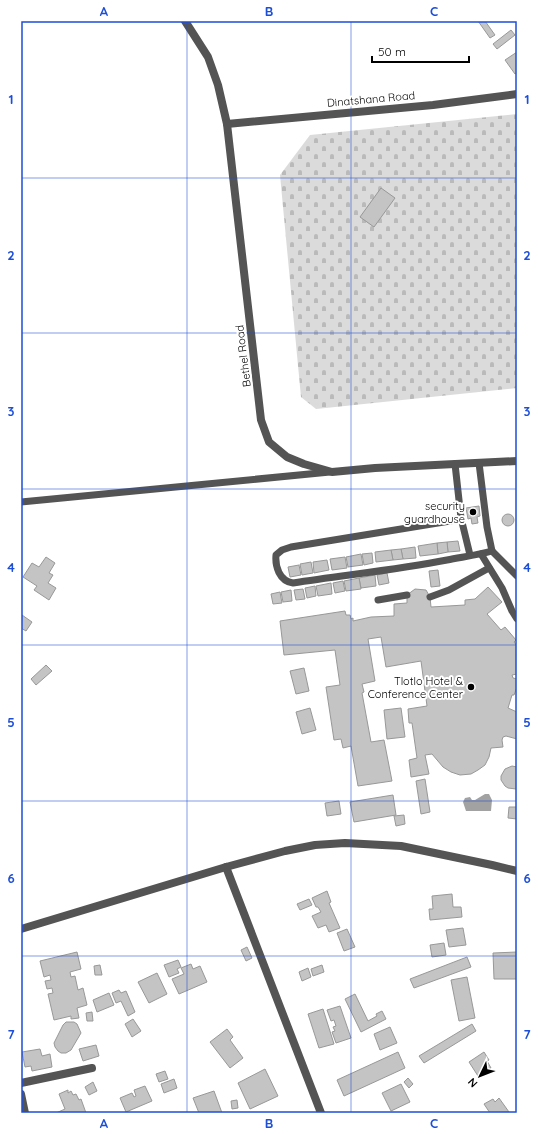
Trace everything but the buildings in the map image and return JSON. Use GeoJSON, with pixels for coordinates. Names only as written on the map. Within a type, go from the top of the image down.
{"type":"FeatureCollection","features":[{"type":"Feature","properties":{"kind":"street","name":"Bethel Road"},"geometry":{"type":"LineString","coordinates":[[185,21],[208,57],[218,85],[227,124],[261,420],[269,442],[287,457],[304,464],[332,472],[375,468],[517,461]]}},
{"type":"Feature","properties":{"kind":"street","name":"Dinatshana Road"},"geometry":{"type":"LineString","coordinates":[[227,124],[433,105],[517,94]]}},
{"type":"Feature","properties":{"kind":"street"},"geometry":{"type":"LineString","coordinates":[[21,929],[226,867],[315,845],[345,843],[401,846],[517,871]]}},
{"type":"Feature","properties":{"kind":"street"},"geometry":{"type":"LineString","coordinates":[[226,867],[321,1113]]}},
{"type":"Feature","properties":{"kind":"street"},"geometry":{"type":"LineString","coordinates":[[21,1083],[92,1068]]}},
{"type":"Feature","properties":{"kind":"street"},"geometry":{"type":"LineString","coordinates":[[21,1094],[25,1113]]}},
{"type":"Feature","properties":{"kind":"lane"},"geometry":{"type":"LineString","coordinates":[[479,463],[487,528],[492,551],[517,576]]}},
{"type":"Feature","properties":{"kind":"lane"},"geometry":{"type":"LineString","coordinates":[[455,464],[461,518],[470,555]]}},
{"type":"Feature","properties":{"kind":"lane"},"geometry":{"type":"LineString","coordinates":[[21,502],[332,472]]}},
{"type":"Feature","properties":{"kind":"lane"},"geometry":{"type":"LineString","coordinates":[[461,518],[450,522],[291,547],[282,550],[276,555],[278,570],[282,578],[287,582],[293,582],[420,565],[492,551]]}},
{"type":"Feature","properties":{"kind":"lane"},"geometry":{"type":"LineString","coordinates":[[481,554],[502,588],[512,611],[517,618]]}},
{"type":"Feature","properties":{"kind":"lane"},"geometry":{"type":"LineString","coordinates":[[430,597],[449,590],[489,568]]}},
{"type":"Feature","properties":{"kind":"lane"},"geometry":{"type":"LineString","coordinates":[[378,600],[408,595]]}},
{"type":"Feature","properties":{"kind":"green space"},"geometry":{"type":"Polygon","coordinates":[[[517,114],[517,388],[316,409],[301,397],[280,175],[310,135],[517,114]]]}},
{"type":"Feature","properties":{"kind":"shaded area"},"geometry":{"type":"Polygon","coordinates":[[[485,794],[489,794],[492,800],[491,811],[466,811],[463,802],[465,798],[470,797],[472,800],[475,800],[485,794]]]}},
{"type":"Feature","properties":{"kind":"place","name":"security guardhouse"},"geometry":{"type":"Point","coordinates":[473,512]}},
{"type":"Feature","properties":{"kind":"place","name":"Tlotlo Hotel & Conference Center"},"geometry":{"type":"Point","coordinates":[471,687]}}]}
